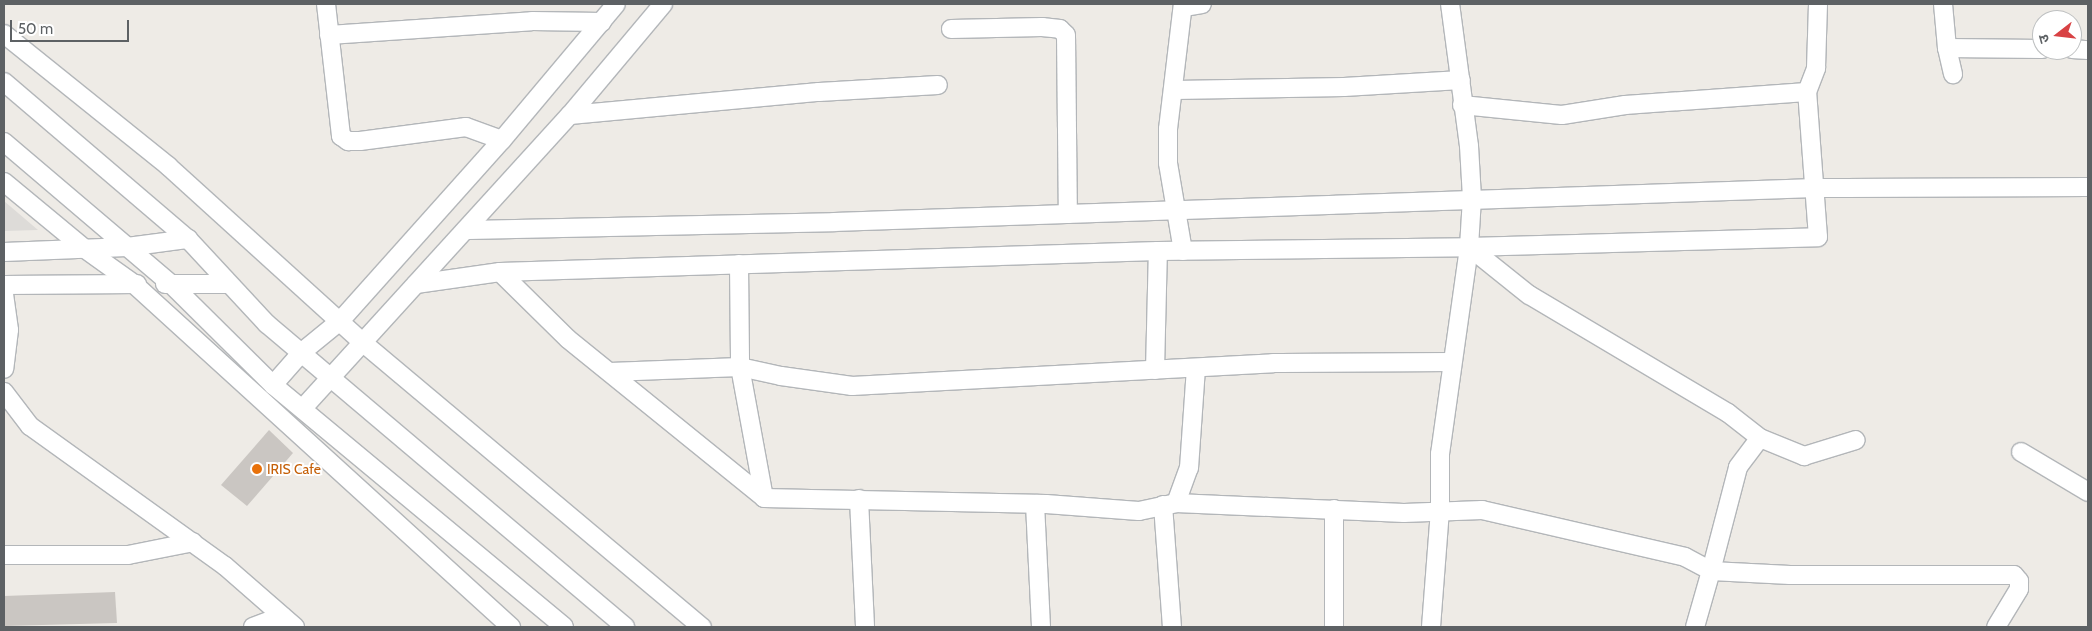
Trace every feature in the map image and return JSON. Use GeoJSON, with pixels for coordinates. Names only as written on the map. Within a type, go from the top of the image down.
{"type":"FeatureCollection","features":[{"type":"Feature","properties":{"kind":"street"},"geometry":{"type":"LineString","coordinates":[[326,4],[337,126],[341,136],[348,141],[466,127],[502,140]]}},
{"type":"Feature","properties":{"kind":"street"},"geometry":{"type":"LineString","coordinates":[[274,385],[302,352],[340,321],[502,140],[616,4]]}},
{"type":"Feature","properties":{"kind":"street"},"geometry":{"type":"LineString","coordinates":[[303,408],[570,115],[664,4]]}},
{"type":"Feature","properties":{"kind":"street"},"geometry":{"type":"LineString","coordinates":[[1183,251],[1174,210],[1168,163],[1168,129],[1175,90],[1184,5],[1202,4]]}},
{"type":"Feature","properties":{"kind":"street"},"geometry":{"type":"LineString","coordinates":[[1431,627],[1440,510],[1440,454],[1451,362],[1469,248],[1472,198],[1469,146],[1462,105],[1461,80],[1450,4]]}},
{"type":"Feature","properties":{"kind":"street"},"geometry":{"type":"LineString","coordinates":[[416,284],[500,272],[1183,251],[1469,248],[1818,237],[1807,92],[1816,68],[1818,4]]}},
{"type":"Feature","properties":{"kind":"street"},"geometry":{"type":"LineString","coordinates":[[1943,4],[1947,48],[1953,74]]}},
{"type":"Feature","properties":{"kind":"street"},"geometry":{"type":"LineString","coordinates":[[329,35],[532,21],[602,22]]}},
{"type":"Feature","properties":{"kind":"street"},"geometry":{"type":"LineString","coordinates":[[951,29],[1042,27],[1060,29],[1066,34],[1068,214]]}},
{"type":"Feature","properties":{"kind":"street"},"geometry":{"type":"LineString","coordinates":[[4,34],[168,166],[362,342],[702,627]]}},
{"type":"Feature","properties":{"kind":"street"},"geometry":{"type":"LineString","coordinates":[[1947,48],[2032,49]]}},
{"type":"Feature","properties":{"kind":"street"},"geometry":{"type":"LineString","coordinates":[[1175,90],[1461,80]]}},
{"type":"Feature","properties":{"kind":"street"},"geometry":{"type":"LineString","coordinates":[[4,82],[188,239],[227,284],[267,324],[625,627]]}},
{"type":"Feature","properties":{"kind":"street"},"geometry":{"type":"LineString","coordinates":[[570,115],[819,92],[938,85]]}},
{"type":"Feature","properties":{"kind":"street"},"geometry":{"type":"LineString","coordinates":[[1462,105],[1562,115],[1625,105],[1807,92]]}},
{"type":"Feature","properties":{"kind":"street"},"geometry":{"type":"LineString","coordinates":[[4,142],[171,284],[274,385],[564,627]]}},
{"type":"Feature","properties":{"kind":"street"},"geometry":{"type":"LineString","coordinates":[[4,182],[85,249],[134,284],[512,627]]}},
{"type":"Feature","properties":{"kind":"street"},"geometry":{"type":"LineString","coordinates":[[466,230],[1068,214],[1472,198],[1815,188],[2088,186]]}},
{"type":"Feature","properties":{"kind":"street"},"geometry":{"type":"LineString","coordinates":[[4,252],[127,247],[188,239]]}},
{"type":"Feature","properties":{"kind":"street"},"geometry":{"type":"LineString","coordinates":[[1469,248],[1529,295],[1728,413],[1760,438],[1804,456],[1856,440]]}},
{"type":"Feature","properties":{"kind":"street"},"geometry":{"type":"LineString","coordinates":[[1155,370],[1158,252]]}},
{"type":"Feature","properties":{"kind":"street"},"geometry":{"type":"LineString","coordinates":[[739,264],[740,367],[764,498]]}},
{"type":"Feature","properties":{"kind":"street"},"geometry":{"type":"LineString","coordinates":[[500,272],[568,339],[764,498],[1035,504],[1139,511],[1170,504],[1404,513],[1440,510],[1482,510],[1685,557],[1711,571],[1790,575],[2014,575],[2019,581],[2018,589],[1996,627]]}},
{"type":"Feature","properties":{"kind":"street"},"geometry":{"type":"LineString","coordinates":[[4,285],[227,284]]}},
{"type":"Feature","properties":{"kind":"street"},"geometry":{"type":"LineString","coordinates":[[4,294],[9,330],[4,369]]}},
{"type":"Feature","properties":{"kind":"street"},"geometry":{"type":"LineString","coordinates":[[610,372],[740,367],[780,376],[852,386],[1196,368],[1273,362],[1451,362]]}},
{"type":"Feature","properties":{"kind":"street"},"geometry":{"type":"LineString","coordinates":[[1172,627],[1170,504],[1189,468],[1196,368]]}},
{"type":"Feature","properties":{"kind":"street"},"geometry":{"type":"LineString","coordinates":[[4,392],[30,426],[193,542],[289,622]]}},
{"type":"Feature","properties":{"kind":"street"},"geometry":{"type":"LineString","coordinates":[[1695,627],[1738,467],[1760,438]]}},
{"type":"Feature","properties":{"kind":"street"},"geometry":{"type":"LineString","coordinates":[[2021,452],[2088,492]]}},
{"type":"Feature","properties":{"kind":"street"},"geometry":{"type":"LineString","coordinates":[[859,499],[865,627]]}},
{"type":"Feature","properties":{"kind":"street"},"geometry":{"type":"LineString","coordinates":[[1035,504],[1041,627]]}},
{"type":"Feature","properties":{"kind":"street"},"geometry":{"type":"LineString","coordinates":[[1334,509],[1334,627]]}},
{"type":"Feature","properties":{"kind":"street"},"geometry":{"type":"LineString","coordinates":[[4,555],[128,555],[193,542]]}},
{"type":"Feature","properties":{"kind":"street"},"geometry":{"type":"LineString","coordinates":[[253,627],[289,622]]}},
{"type":"Feature","properties":{"kind":"shaded area"},"geometry":{"type":"Polygon","coordinates":[[[4,201],[38,230],[4,231],[4,201]]]}},
{"type":"Feature","properties":{"kind":"building","name":"IRIS Cafe"},"geometry":{"type":"Polygon","coordinates":[[[269,430],[293,453],[247,506],[221,485],[269,430]]]}},
{"type":"Feature","properties":{"kind":"building"},"geometry":{"type":"Polygon","coordinates":[[[115,592],[117,623],[4,626],[4,596],[115,592]]]}},
{"type":"Feature","properties":{"kind":"place","name":"IRIS Cafe"},"geometry":{"type":"Point","coordinates":[257,469]}}]}
